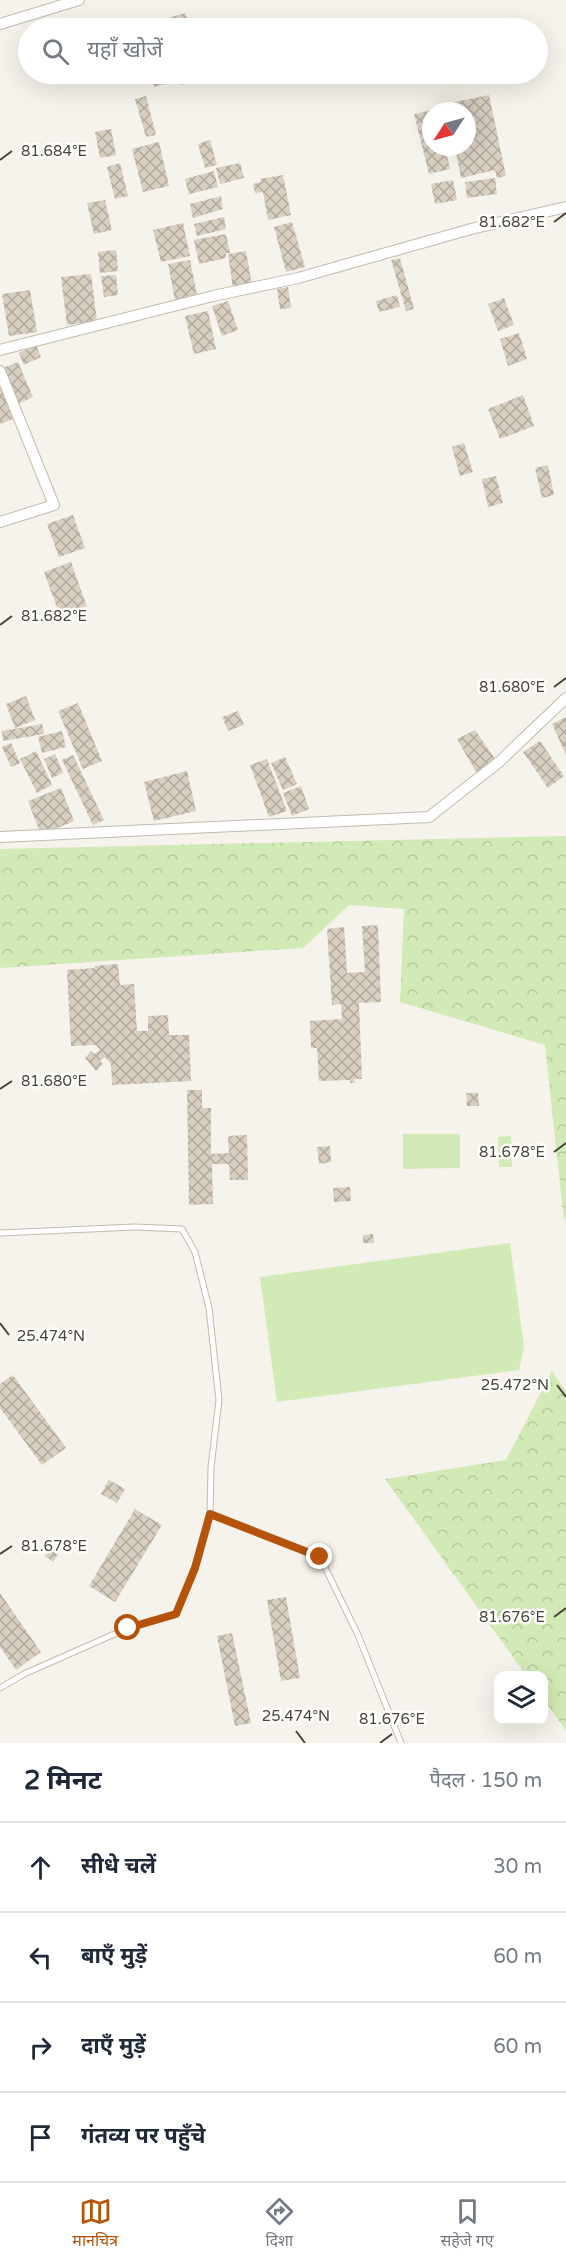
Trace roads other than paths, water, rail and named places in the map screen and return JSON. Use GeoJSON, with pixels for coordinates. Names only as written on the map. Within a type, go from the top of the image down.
{"type":"FeatureCollection","features":[{"type":"Feature","properties":{"kind":"street"},"geometry":{"type":"LineString","coordinates":[[20,18],[79,0]]}},
{"type":"Feature","properties":{"kind":"street"},"geometry":{"type":"LineString","coordinates":[[0,24],[18,19]]}},
{"type":"Feature","properties":{"kind":"street"},"geometry":{"type":"LineString","coordinates":[[0,350],[213,296],[298,278],[471,229],[566,207]]}},
{"type":"Feature","properties":{"kind":"street"},"geometry":{"type":"LineString","coordinates":[[0,371],[54,505],[0,522]]}},
{"type":"Feature","properties":{"kind":"street"},"geometry":{"type":"LineString","coordinates":[[0,837],[429,817],[500,762],[566,698]]}},
{"type":"Feature","properties":{"kind":"lane"},"geometry":{"type":"LineString","coordinates":[[0,1233],[135,1227],[182,1229],[195,1252],[210,1308],[219,1400],[211,1467],[210,1514],[195,1568],[176,1614],[128,1628],[24,1674],[0,1688]]}},
{"type":"Feature","properties":{"kind":"lane"},"geometry":{"type":"LineString","coordinates":[[210,1514],[320,1557],[358,1635],[401,1743]]}}]}
